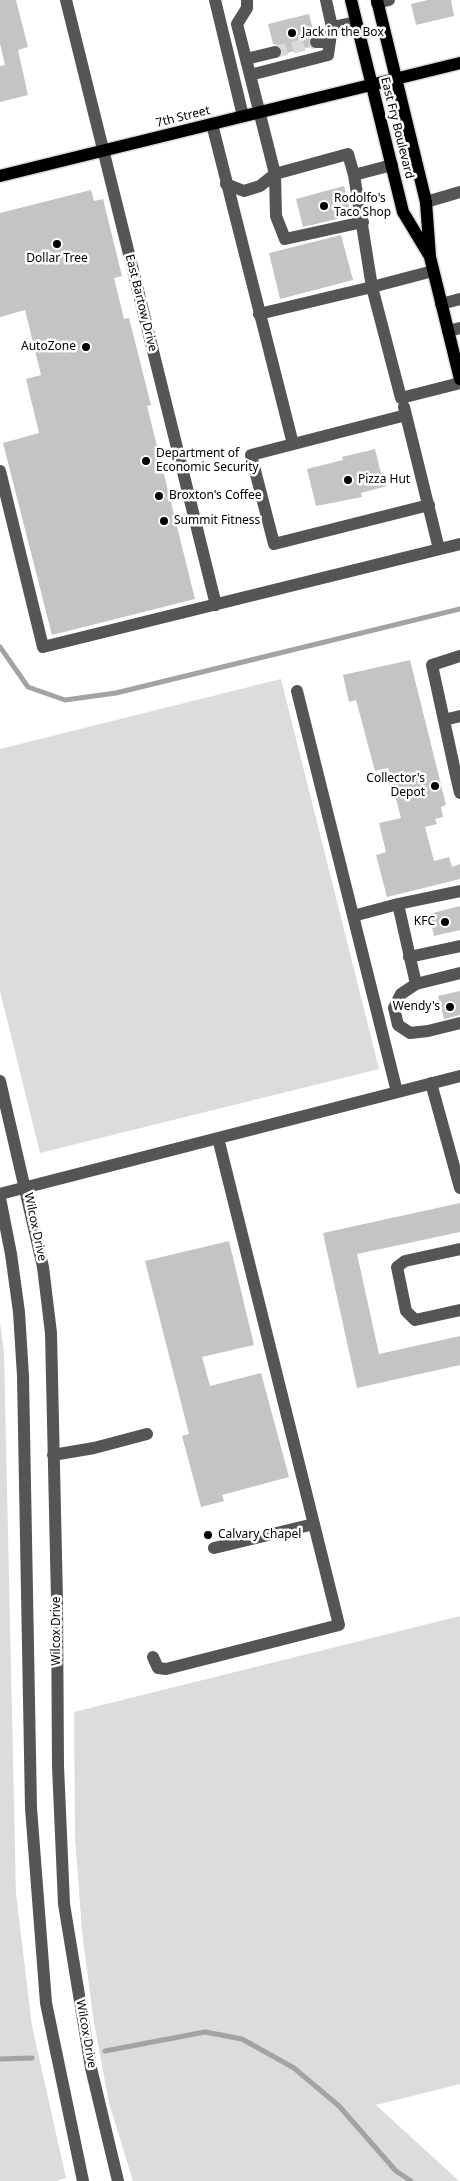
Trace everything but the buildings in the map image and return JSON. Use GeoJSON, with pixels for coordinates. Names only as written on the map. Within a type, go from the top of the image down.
{"type":"FeatureCollection","features":[{"type":"Feature","properties":{"kind":"main road","name":"East Fry Boulevard"},"geometry":{"type":"LineString","coordinates":[[351,0],[403,212],[430,257]]}},
{"type":"Feature","properties":{"kind":"main road","name":"East Fry Boulevard"},"geometry":{"type":"LineString","coordinates":[[381,1],[396,78],[426,202],[430,257],[433,271],[442,304],[454,330],[459,376]]}},
{"type":"Feature","properties":{"kind":"main road","name":"7th Street"},"geometry":{"type":"LineString","coordinates":[[0,176],[460,63]]}},
{"type":"Feature","properties":{"kind":"street","name":"East Bartow Drive"},"geometry":{"type":"LineString","coordinates":[[66,0],[216,605]]}},
{"type":"Feature","properties":{"kind":"street"},"geometry":{"type":"LineString","coordinates":[[215,0],[243,116]]}},
{"type":"Feature","properties":{"kind":"street"},"geometry":{"type":"LineString","coordinates":[[247,0],[247,8],[237,24],[274,174],[276,216],[285,240],[362,222]]}},
{"type":"Feature","properties":{"kind":"street"},"geometry":{"type":"LineString","coordinates":[[232,72],[248,67],[328,55],[332,27],[326,0]]}},
{"type":"Feature","properties":{"kind":"street"},"geometry":{"type":"LineString","coordinates":[[332,27],[356,22]]}},
{"type":"Feature","properties":{"kind":"street"},"geometry":{"type":"LineString","coordinates":[[316,42],[330,42]]}},
{"type":"Feature","properties":{"kind":"street"},"geometry":{"type":"LineString","coordinates":[[248,67],[275,52]]}},
{"type":"Feature","properties":{"kind":"street"},"geometry":{"type":"LineString","coordinates":[[212,124],[258,314],[293,444]]}},
{"type":"Feature","properties":{"kind":"street"},"geometry":{"type":"LineString","coordinates":[[226,184],[244,191],[260,186],[274,174],[348,154],[354,175],[372,287],[439,549]]}},
{"type":"Feature","properties":{"kind":"street"},"geometry":{"type":"LineString","coordinates":[[354,175],[392,165]]}},
{"type":"Feature","properties":{"kind":"street"},"geometry":{"type":"LineString","coordinates":[[426,202],[460,192]]}},
{"type":"Feature","properties":{"kind":"street"},"geometry":{"type":"LineString","coordinates":[[258,314],[433,271]]}},
{"type":"Feature","properties":{"kind":"street"},"geometry":{"type":"LineString","coordinates":[[442,304],[460,299]]}},
{"type":"Feature","properties":{"kind":"street"},"geometry":{"type":"LineString","coordinates":[[401,398],[459,376]]}},
{"type":"Feature","properties":{"kind":"street"},"geometry":{"type":"LineString","coordinates":[[406,415],[251,455],[274,544],[428,506]]}},
{"type":"Feature","properties":{"kind":"street"},"geometry":{"type":"LineString","coordinates":[[0,471],[43,647],[460,544]]}},
{"type":"Feature","properties":{"kind":"street"},"geometry":{"type":"LineString","coordinates":[[460,656],[432,665],[458,776],[460,793]]}},
{"type":"Feature","properties":{"kind":"street"},"geometry":{"type":"LineString","coordinates":[[297,691],[397,1092]]}},
{"type":"Feature","properties":{"kind":"street"},"geometry":{"type":"LineString","coordinates":[[444,720],[460,716]]}},
{"type":"Feature","properties":{"kind":"street"},"geometry":{"type":"LineString","coordinates":[[353,916],[460,891]]}},
{"type":"Feature","properties":{"kind":"street"},"geometry":{"type":"LineString","coordinates":[[398,904],[416,984]]}},
{"type":"Feature","properties":{"kind":"street"},"geometry":{"type":"LineString","coordinates":[[410,957],[460,946]]}},
{"type":"Feature","properties":{"kind":"street"},"geometry":{"type":"LineString","coordinates":[[460,973],[416,984],[401,994],[394,1008],[398,1025],[410,1032],[428,1031],[460,1023]]}},
{"type":"Feature","properties":{"kind":"street"},"geometry":{"type":"LineString","coordinates":[[379,1021],[396,1017]]}},
{"type":"Feature","properties":{"kind":"street"},"geometry":{"type":"LineString","coordinates":[[0,1194],[460,1076]]}},
{"type":"Feature","properties":{"kind":"street","name":"Wilcox Drive"},"geometry":{"type":"LineString","coordinates":[[0,1081],[43,1267],[51,1333],[58,1600],[58,1766],[64,1904],[91,2068],[118,2181]]}},
{"type":"Feature","properties":{"kind":"street"},"geometry":{"type":"LineString","coordinates":[[431,1083],[460,1188]]}},
{"type":"Feature","properties":{"kind":"street"},"geometry":{"type":"LineString","coordinates":[[153,1657],[158,1668],[166,1669],[340,1625],[218,1138]]}},
{"type":"Feature","properties":{"kind":"street"},"geometry":{"type":"LineString","coordinates":[[0,1198],[13,1264],[23,1367],[31,1808],[46,2003],[83,2181]]}},
{"type":"Feature","properties":{"kind":"street"},"geometry":{"type":"LineString","coordinates":[[460,1249],[405,1261],[397,1267],[406,1311],[415,1320],[460,1310]]}},
{"type":"Feature","properties":{"kind":"street"},"geometry":{"type":"LineString","coordinates":[[53,1454],[94,1448],[147,1434]]}},
{"type":"Feature","properties":{"kind":"street"},"geometry":{"type":"LineString","coordinates":[[214,1548],[314,1524]]}},
{"type":"Feature","properties":{"kind":"shaded area"},"geometry":{"type":"Polygon","coordinates":[[[281,679],[379,1069],[40,1153],[0,991],[0,749],[281,679]]]}},
{"type":"Feature","properties":{"kind":"shaded area"},"geometry":{"type":"Polygon","coordinates":[[[0,1322],[4,1353],[16,1894],[32,2026],[66,2178],[56,2181],[0,2181],[0,1322]]]}},
{"type":"Feature","properties":{"kind":"shaded area"},"geometry":{"type":"Polygon","coordinates":[[[460,1616],[460,2084],[376,2105],[459,2181],[133,2181],[109,2103],[94,2023],[82,1932],[75,1836],[74,1712],[460,1616]]]}},
{"type":"Feature","properties":{"kind":"waterway"},"geometry":{"type":"LineString","coordinates":[[0,647],[28,687],[65,700],[116,693],[460,609]]}},
{"type":"Feature","properties":{"kind":"waterway"},"geometry":{"type":"LineString","coordinates":[[105,2051],[205,2032],[242,2039],[294,2068],[339,2106],[396,2171],[411,2181]]}},
{"type":"Feature","properties":{"kind":"waterway"},"geometry":{"type":"LineString","coordinates":[[0,2059],[32,2058]]}},
{"type":"Feature","properties":{"kind":"tunnel"},"geometry":{"type":"LineString","coordinates":[[275,52],[316,42]]}},
{"type":"Feature","properties":{"kind":"place","name":"Jack in the Box"},"geometry":{"type":"Point","coordinates":[292,33]}},
{"type":"Feature","properties":{"kind":"place","name":"Rodolfo's Taco Shop"},"geometry":{"type":"Point","coordinates":[324,206]}},
{"type":"Feature","properties":{"kind":"place","name":"Dollar Tree"},"geometry":{"type":"Point","coordinates":[57,244]}},
{"type":"Feature","properties":{"kind":"place","name":"AutoZone"},"geometry":{"type":"Point","coordinates":[86,347]}},
{"type":"Feature","properties":{"kind":"place","name":"Department of Economic Security"},"geometry":{"type":"Point","coordinates":[146,461]}},
{"type":"Feature","properties":{"kind":"place","name":"Pizza Hut"},"geometry":{"type":"Point","coordinates":[348,480]}},
{"type":"Feature","properties":{"kind":"place","name":"Broxton's Coffee"},"geometry":{"type":"Point","coordinates":[159,496]}},
{"type":"Feature","properties":{"kind":"place","name":"Summit Fitness"},"geometry":{"type":"Point","coordinates":[164,521]}},
{"type":"Feature","properties":{"kind":"place","name":"Collector's Depot"},"geometry":{"type":"Point","coordinates":[435,786]}},
{"type":"Feature","properties":{"kind":"place","name":"KFC"},"geometry":{"type":"Point","coordinates":[445,922]}},
{"type":"Feature","properties":{"kind":"place","name":"Wendy's"},"geometry":{"type":"Point","coordinates":[450,1007]}},
{"type":"Feature","properties":{"kind":"place","name":"Calvary Chapel"},"geometry":{"type":"Point","coordinates":[208,1535]}}]}
